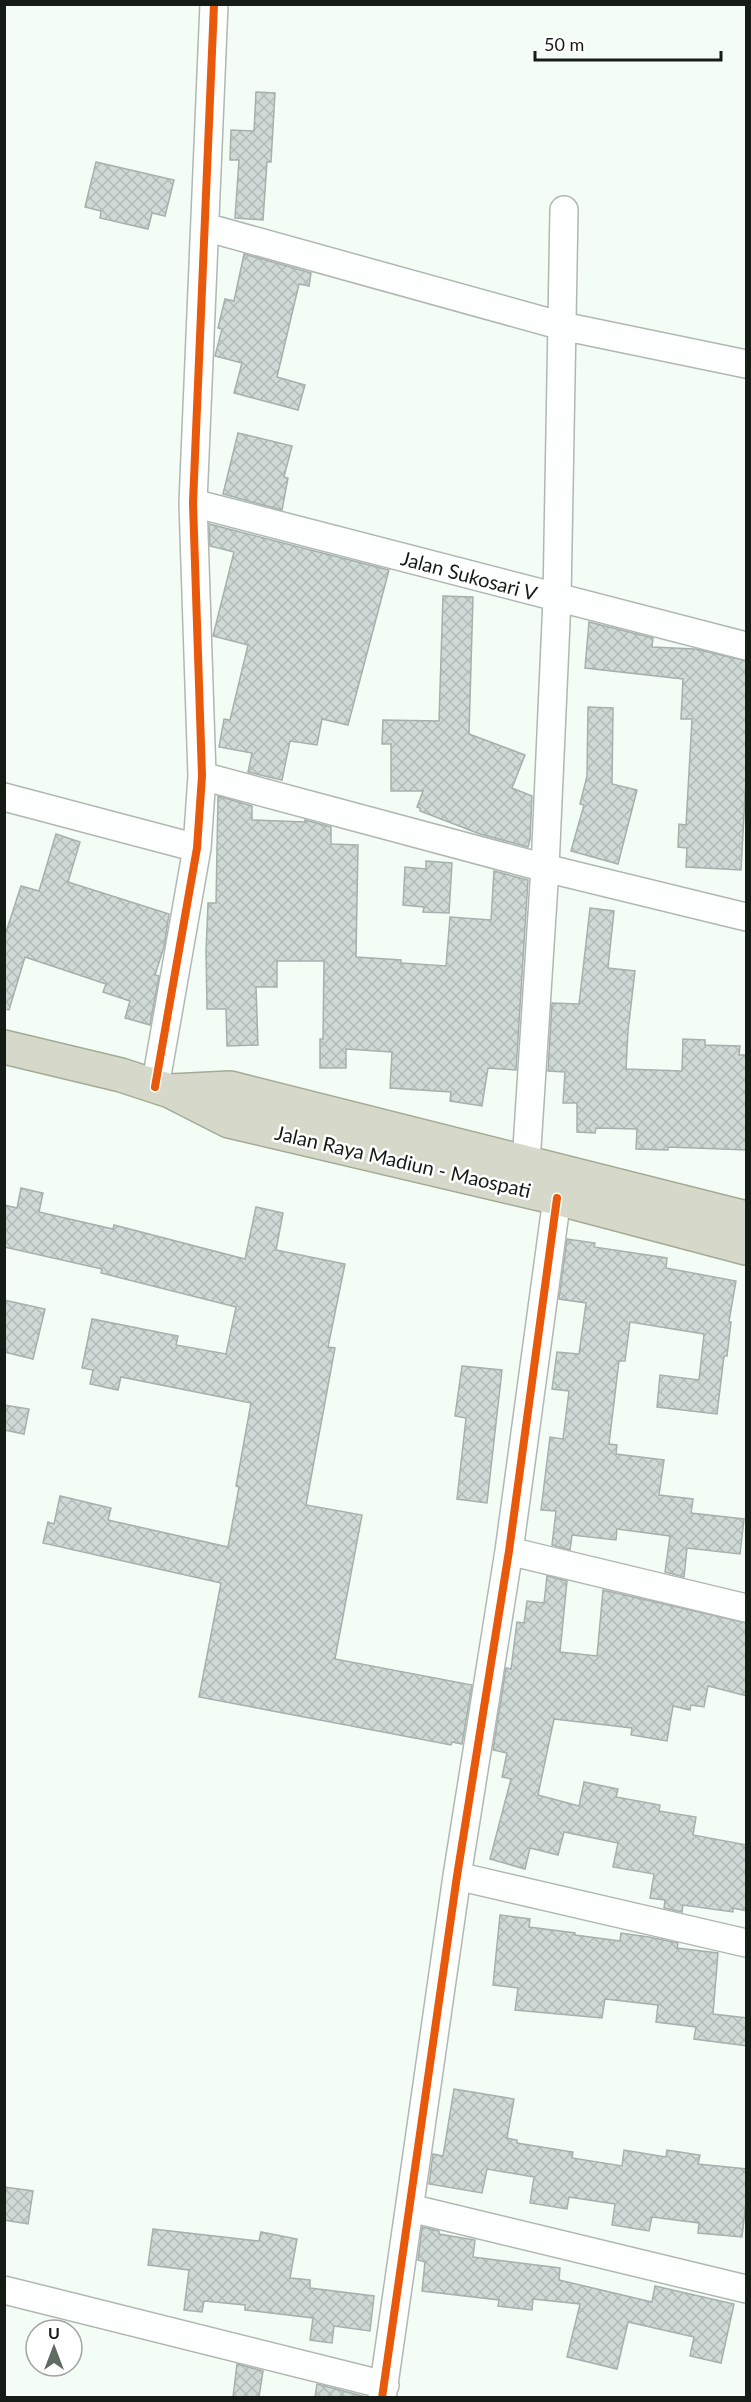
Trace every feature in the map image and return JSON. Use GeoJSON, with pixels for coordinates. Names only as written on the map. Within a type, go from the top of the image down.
{"type":"FeatureCollection","features":[{"type":"Feature","properties":{"kind":"highway","name":"Jalan Raya Madiun - Maospati"},"geometry":{"type":"LineString","coordinates":[[4,1047],[121,1076],[163,1089],[229,1121],[556,1198],[747,1248]]}},
{"type":"Feature","properties":{"kind":"highway","name":"Jalan Raya Madiun - Maospati"},"geometry":{"type":"LineString","coordinates":[[163,1089],[230,1088],[747,1218]]}},
{"type":"Feature","properties":{"kind":"street"},"geometry":{"type":"LineString","coordinates":[[163,1089],[197,848],[202,776],[193,503],[214,4]]}},
{"type":"Feature","properties":{"kind":"street"},"geometry":{"type":"LineString","coordinates":[[526,1163],[545,868],[556,599],[564,210]]}},
{"type":"Feature","properties":{"kind":"street"},"geometry":{"type":"LineString","coordinates":[[205,227],[562,326],[747,364]]}},
{"type":"Feature","properties":{"kind":"street","name":"Jalan Sukosari V"},"geometry":{"type":"LineString","coordinates":[[193,503],[556,599],[747,646]]}},
{"type":"Feature","properties":{"kind":"street"},"geometry":{"type":"LineString","coordinates":[[202,776],[545,868],[747,917]]}},
{"type":"Feature","properties":{"kind":"street"},"geometry":{"type":"LineString","coordinates":[[4,797],[197,848]]}},
{"type":"Feature","properties":{"kind":"street"},"geometry":{"type":"LineString","coordinates":[[4,2290],[384,2391],[457,1876],[509,1551],[556,1198]]}},
{"type":"Feature","properties":{"kind":"street"},"geometry":{"type":"LineString","coordinates":[[509,1551],[747,1608]]}},
{"type":"Feature","properties":{"kind":"street"},"geometry":{"type":"LineString","coordinates":[[457,1876],[747,1943]]}},
{"type":"Feature","properties":{"kind":"street"},"geometry":{"type":"LineString","coordinates":[[410,2208],[747,2289]]}},
{"type":"Feature","properties":{"kind":"building"},"geometry":{"type":"Polygon","coordinates":[[[256,92],[275,93],[271,162],[267,162],[263,220],[235,218],[239,160],[230,160],[231,130],[254,131],[256,92]]]}},
{"type":"Feature","properties":{"kind":"building"},"geometry":{"type":"Polygon","coordinates":[[[96,162],[174,180],[165,216],[152,213],[148,229],[100,218],[101,211],[85,207],[96,162]]]}},
{"type":"Feature","properties":{"kind":"building"},"geometry":{"type":"Polygon","coordinates":[[[244,254],[311,273],[309,286],[299,284],[277,377],[305,385],[298,410],[234,393],[242,363],[215,356],[222,329],[218,328],[225,299],[234,301],[244,254]]]}},
{"type":"Feature","properties":{"kind":"building"},"geometry":{"type":"Polygon","coordinates":[[[238,433],[292,446],[284,477],[288,478],[282,510],[223,494],[238,433]]]}},
{"type":"Feature","properties":{"kind":"building"},"geometry":{"type":"Polygon","coordinates":[[[209,524],[389,570],[348,725],[322,719],[317,745],[290,741],[282,780],[248,772],[252,753],[219,747],[224,719],[230,720],[248,645],[213,636],[234,552],[210,546],[209,524]]]}},
{"type":"Feature","properties":{"kind":"building"},"geometry":{"type":"Polygon","coordinates":[[[443,596],[473,597],[469,734],[525,755],[512,788],[532,796],[528,847],[480,834],[420,811],[417,807],[423,791],[391,791],[391,744],[382,744],[383,720],[439,721],[443,596]]]}},
{"type":"Feature","properties":{"kind":"building"},"geometry":{"type":"Polygon","coordinates":[[[589,622],[653,638],[652,647],[695,649],[747,661],[747,760],[741,870],[686,867],[687,848],[678,847],[679,824],[686,825],[692,719],[681,719],[683,679],[585,668],[589,622]]]}},
{"type":"Feature","properties":{"kind":"building"},"geometry":{"type":"Polygon","coordinates":[[[588,707],[613,708],[612,784],[637,790],[618,864],[571,851],[584,805],[580,804],[587,776],[588,707]]]}},
{"type":"Feature","properties":{"kind":"building"},"geometry":{"type":"Polygon","coordinates":[[[218,796],[252,806],[252,820],[305,822],[305,820],[331,827],[331,844],[358,845],[356,957],[446,966],[450,917],[491,920],[494,871],[528,880],[516,1070],[488,1068],[482,1106],[450,1101],[451,1092],[390,1088],[392,1052],[346,1049],[346,1068],[320,1068],[320,1039],[323,1039],[324,961],[277,961],[277,987],[256,987],[258,1045],[227,1046],[226,1009],[207,1009],[208,903],[216,903],[218,796]]]}},
{"type":"Feature","properties":{"kind":"building"},"geometry":{"type":"Polygon","coordinates":[[[56,834],[80,842],[68,882],[169,914],[164,947],[155,975],[159,976],[150,1025],[125,1018],[130,1001],[103,992],[106,984],[25,957],[9,1010],[4,1009],[4,938],[21,886],[39,891],[56,834]]]}},
{"type":"Feature","properties":{"kind":"building"},"geometry":{"type":"Polygon","coordinates":[[[426,861],[452,863],[449,913],[423,912],[424,907],[403,905],[405,867],[426,869],[426,861]]]}},
{"type":"Feature","properties":{"kind":"building"},"geometry":{"type":"Polygon","coordinates":[[[590,908],[614,911],[608,968],[635,971],[626,1069],[682,1071],[683,1039],[705,1040],[705,1045],[740,1046],[739,1055],[747,1055],[747,1150],[668,1147],[668,1150],[636,1149],[637,1129],[596,1128],[595,1133],[577,1132],[577,1103],[563,1103],[565,1072],[548,1071],[552,1003],[579,1004],[590,908]]]}},
{"type":"Feature","properties":{"kind":"building"},"geometry":{"type":"Polygon","coordinates":[[[21,1188],[43,1193],[39,1212],[113,1229],[114,1225],[245,1259],[256,1207],[283,1213],[276,1250],[345,1264],[328,1347],[335,1348],[306,1505],[362,1515],[335,1659],[472,1685],[462,1744],[452,1742],[451,1745],[199,1697],[221,1583],[43,1543],[48,1522],[54,1524],[60,1496],[111,1508],[108,1520],[228,1547],[251,1403],[121,1377],[118,1390],[90,1384],[93,1370],[82,1368],[92,1319],[178,1336],[176,1345],[226,1354],[236,1307],[101,1273],[102,1269],[4,1247],[4,1205],[17,1208],[21,1188]]]}},
{"type":"Feature","properties":{"kind":"building"},"geometry":{"type":"Polygon","coordinates":[[[567,1239],[595,1243],[594,1247],[667,1258],[666,1268],[736,1281],[717,1414],[657,1407],[660,1375],[699,1380],[704,1334],[630,1322],[625,1361],[619,1361],[609,1444],[617,1445],[616,1454],[664,1460],[659,1495],[693,1499],[691,1513],[744,1519],[740,1554],[687,1548],[684,1577],[665,1572],[670,1536],[617,1529],[616,1540],[572,1535],[570,1550],[552,1545],[556,1511],[541,1510],[550,1437],[563,1439],[569,1391],[552,1389],[557,1352],[579,1354],[586,1303],[559,1299],[567,1239]]]}},
{"type":"Feature","properties":{"kind":"building"},"geometry":{"type":"Polygon","coordinates":[[[4,1300],[45,1309],[33,1359],[4,1352],[4,1300]]]}},
{"type":"Feature","properties":{"kind":"building"},"geometry":{"type":"Polygon","coordinates":[[[462,1366],[502,1370],[487,1503],[457,1499],[466,1418],[455,1416],[462,1366]]]}},
{"type":"Feature","properties":{"kind":"building"},"geometry":{"type":"Polygon","coordinates":[[[4,1405],[29,1409],[24,1434],[4,1430],[4,1405]]]}},
{"type":"Feature","properties":{"kind":"building"},"geometry":{"type":"Polygon","coordinates":[[[547,1576],[567,1581],[560,1652],[597,1656],[603,1590],[747,1623],[747,1696],[708,1686],[704,1707],[691,1705],[690,1710],[673,1706],[667,1741],[631,1735],[632,1728],[554,1719],[538,1795],[579,1806],[584,1782],[618,1789],[616,1797],[660,1805],[659,1811],[696,1817],[693,1835],[747,1845],[747,1911],[733,1908],[733,1912],[683,1905],[682,1912],[664,1908],[665,1900],[650,1898],[654,1874],[613,1867],[618,1843],[564,1832],[558,1855],[530,1848],[525,1869],[490,1859],[511,1779],[502,1777],[507,1753],[493,1750],[506,1668],[511,1669],[517,1622],[524,1623],[527,1601],[544,1603],[547,1576]]]}},
{"type":"Feature","properties":{"kind":"building"},"geometry":{"type":"Polygon","coordinates":[[[500,1915],[530,1919],[529,1927],[620,1941],[621,1933],[678,1943],[677,1948],[718,1953],[713,2014],[747,2018],[747,2046],[694,2039],[696,2027],[656,2022],[658,2005],[605,1999],[602,2018],[515,2010],[518,1988],[493,1985],[500,1915]]]}},
{"type":"Feature","properties":{"kind":"building"},"geometry":{"type":"Polygon","coordinates":[[[454,2089],[514,2099],[507,2138],[517,2140],[517,2143],[573,2152],[572,2158],[622,2166],[624,2150],[666,2157],[667,2150],[700,2155],[698,2164],[747,2169],[747,2194],[742,2237],[698,2233],[699,2223],[652,2217],[649,2231],[612,2225],[615,2204],[569,2197],[567,2209],[530,2203],[534,2177],[487,2169],[482,2193],[429,2184],[433,2154],[443,2156],[454,2089]]]}},
{"type":"Feature","properties":{"kind":"building"},"geometry":{"type":"Polygon","coordinates":[[[4,2187],[33,2191],[28,2224],[4,2220],[4,2187]]]}},
{"type":"Feature","properties":{"kind":"building"},"geometry":{"type":"Polygon","coordinates":[[[422,2227],[439,2231],[439,2234],[475,2240],[473,2257],[560,2268],[559,2280],[652,2302],[655,2286],[734,2304],[721,2363],[690,2356],[694,2337],[628,2322],[617,2369],[567,2357],[580,2304],[533,2299],[532,2310],[498,2306],[499,2300],[422,2291],[425,2262],[418,2260],[422,2227]]]}},
{"type":"Feature","properties":{"kind":"building"},"geometry":{"type":"Polygon","coordinates":[[[153,2229],[259,2241],[261,2232],[297,2239],[290,2278],[310,2280],[310,2288],[374,2296],[370,2331],[334,2326],[332,2343],[310,2340],[313,2318],[245,2310],[245,2305],[204,2301],[202,2312],[184,2310],[189,2270],[148,2265],[153,2229]]]}},
{"type":"Feature","properties":{"kind":"building"},"geometry":{"type":"Polygon","coordinates":[[[237,2364],[263,2371],[259,2397],[233,2397],[237,2364]]]}},
{"type":"Feature","properties":{"kind":"building"},"geometry":{"type":"Polygon","coordinates":[[[317,2384],[366,2397],[315,2397],[317,2384]]]}},
{"type":"Feature","properties":{"kind":"cycle path"},"geometry":{"type":"LineString","coordinates":[[155,1087],[197,848],[202,776],[193,503],[214,4]]}},
{"type":"Feature","properties":{"kind":"cycle path"},"geometry":{"type":"LineString","coordinates":[[382,2398],[457,1876],[509,1551],[557,1198]]}}]}
